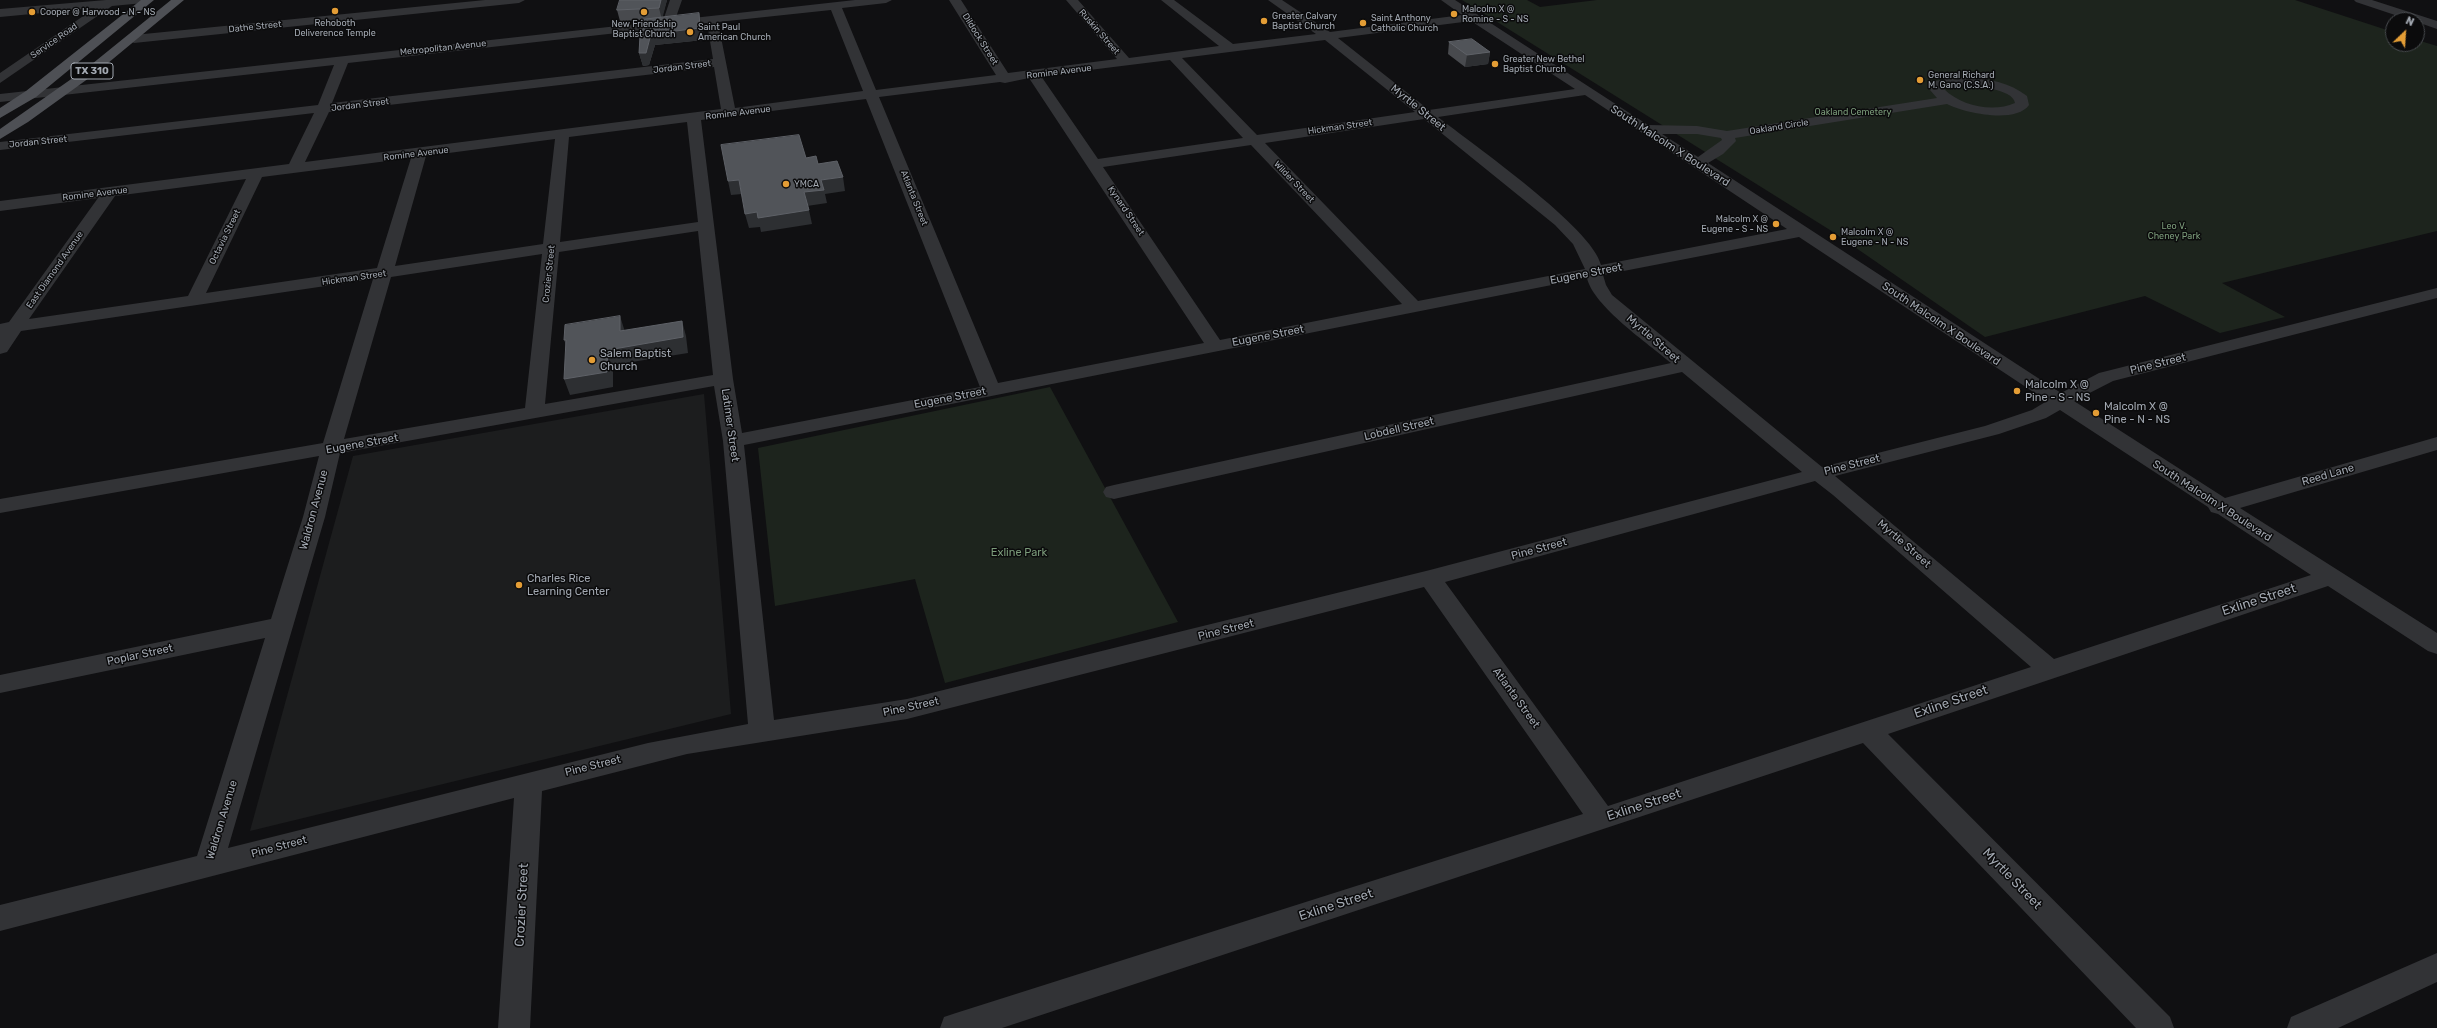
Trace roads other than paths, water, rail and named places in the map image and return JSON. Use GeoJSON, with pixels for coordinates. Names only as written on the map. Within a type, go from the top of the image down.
{"type":"FeatureCollection","features":[{"type":"Feature","properties":{"kind":"main road","name":"TX 310"},"geometry":{"type":"LineString","coordinates":[[0,114],[31,94],[148,0]]}},
{"type":"Feature","properties":{"kind":"main road","name":"TX 310"},"geometry":{"type":"LineString","coordinates":[[0,135],[67,89],[134,38],[178,0]]}},
{"type":"Feature","properties":{"kind":"street"},"geometry":{"type":"LineString","coordinates":[[0,13],[62,4],[109,3],[144,0]]}},
{"type":"Feature","properties":{"kind":"street","name":"Dathe Street"},"geometry":{"type":"LineString","coordinates":[[134,38],[519,0]]}},
{"type":"Feature","properties":{"kind":"street"},"geometry":{"type":"LineString","coordinates":[[668,23],[676,0]]}},
{"type":"Feature","properties":{"kind":"street"},"geometry":{"type":"LineString","coordinates":[[746,15],[748,0]]}},
{"type":"Feature","properties":{"kind":"street","name":"Metropolitan Avenue"},"geometry":{"type":"LineString","coordinates":[[0,98],[67,89],[886,0]]}},
{"type":"Feature","properties":{"kind":"street","name":"Dildock Street"},"geometry":{"type":"LineString","coordinates":[[956,0],[1005,79]]}},
{"type":"Feature","properties":{"kind":"street","name":"Ruskin Street"},"geometry":{"type":"LineString","coordinates":[[1072,0],[1127,63]]}},
{"type":"Feature","properties":{"kind":"street"},"geometry":{"type":"LineString","coordinates":[[1167,0],[1231,49]]}},
{"type":"Feature","properties":{"kind":"street","name":"Myrtle Street"},"geometry":{"type":"LineString","coordinates":[[1274,0],[1329,37],[1561,222],[1580,242],[1592,262],[1593,273],[1597,285],[1605,298],[1683,366],[1795,457],[1841,490],[2049,669]]}},
{"type":"Feature","properties":{"kind":"street","name":"South Malcolm X Boulevard"},"geometry":{"type":"LineString","coordinates":[[1447,0],[1802,231],[2219,507],[2437,645]]}},
{"type":"Feature","properties":{"kind":"street"},"geometry":{"type":"LineString","coordinates":[[2360,0],[2437,25]]}},
{"type":"Feature","properties":{"kind":"street","name":"Service Road"},"geometry":{"type":"LineString","coordinates":[[0,79],[109,3]]}},
{"type":"Feature","properties":{"kind":"street","name":"Atlanta Street"},"geometry":{"type":"LineString","coordinates":[[835,6],[991,390]]}},
{"type":"Feature","properties":{"kind":"street","name":"Romine Avenue"},"geometry":{"type":"LineString","coordinates":[[0,206],[295,168],[562,136],[1475,18]]}},
{"type":"Feature","properties":{"kind":"street"},"geometry":{"type":"LineString","coordinates":[[712,19],[729,114]]}},
{"type":"Feature","properties":{"kind":"street","name":"Wilder Street"},"geometry":{"type":"LineString","coordinates":[[1174,57],[1414,308]]}},
{"type":"Feature","properties":{"kind":"street"},"geometry":{"type":"LineString","coordinates":[[295,168],[323,109],[343,59]]}},
{"type":"Feature","properties":{"kind":"street","name":"Jordan Street"},"geometry":{"type":"LineString","coordinates":[[0,146],[720,62]]}},
{"type":"Feature","properties":{"kind":"street","name":"Kynard Street"},"geometry":{"type":"LineString","coordinates":[[1034,75],[1216,346]]}},
{"type":"Feature","properties":{"kind":"street","name":"Oakland Circle"},"geometry":{"type":"LineString","coordinates":[[1644,129],[1698,130],[1727,135],[1949,100],[1972,108],[1994,111],[2016,108],[2022,105],[2022,99],[2010,90],[1993,84],[1960,81],[1941,84],[1937,90],[1949,100]]}},
{"type":"Feature","properties":{"kind":"street","name":"Hickman Street"},"geometry":{"type":"LineString","coordinates":[[1094,164],[1586,91]]}},
{"type":"Feature","properties":{"kind":"street","name":"Latimer Street"},"geometry":{"type":"LineString","coordinates":[[694,118],[723,380],[733,440],[762,732]]}},
{"type":"Feature","properties":{"kind":"street"},"geometry":{"type":"LineString","coordinates":[[1696,163],[1713,156],[1723,147],[1729,141],[1727,135]]}},
{"type":"Feature","properties":{"kind":"street","name":"Crozier Street"},"geometry":{"type":"LineString","coordinates":[[534,413],[552,249],[562,136]]}},
{"type":"Feature","properties":{"kind":"street","name":"Waldron Avenue"},"geometry":{"type":"LineString","coordinates":[[208,866],[314,517],[331,449],[420,154]]}},
{"type":"Feature","properties":{"kind":"street","name":"Octavia Street"},"geometry":{"type":"LineString","coordinates":[[194,300],[256,174]]}},
{"type":"Feature","properties":{"kind":"street","name":"East Diamond Avenue"},"geometry":{"type":"LineString","coordinates":[[0,348],[7,328],[110,192]]}},
{"type":"Feature","properties":{"kind":"street","name":"Hickman Street"},"geometry":{"type":"LineString","coordinates":[[7,328],[194,300],[385,274],[707,225]]}},
{"type":"Feature","properties":{"kind":"street","name":"Eugene Street"},"geometry":{"type":"LineString","coordinates":[[733,440],[1802,231]]}},
{"type":"Feature","properties":{"kind":"street","name":"Pine Street"},"geometry":{"type":"LineString","coordinates":[[0,918],[208,866],[529,782],[687,744],[907,709],[1430,578],[1818,474],[1992,430],[2039,414],[2058,401],[2106,377],[2437,293]]}},
{"type":"Feature","properties":{"kind":"street","name":"Lobdell Street"},"geometry":{"type":"LineString","coordinates":[[1114,492],[1683,366]]}},
{"type":"Feature","properties":{"kind":"street","name":"Eugene Street"},"geometry":{"type":"LineString","coordinates":[[0,506],[723,380]]}},
{"type":"Feature","properties":{"kind":"street","name":"Reed Lane"},"geometry":{"type":"LineString","coordinates":[[2219,507],[2437,443]]}},
{"type":"Feature","properties":{"kind":"street","name":"Exline Street"},"geometry":{"type":"LineString","coordinates":[[956,1028],[1602,819],[2049,669],[2330,577]]}},
{"type":"Feature","properties":{"kind":"street","name":"Atlanta Street"},"geometry":{"type":"LineString","coordinates":[[1430,578],[1602,819]]}},
{"type":"Feature","properties":{"kind":"street","name":"Poplar Street"},"geometry":{"type":"LineString","coordinates":[[0,684],[280,626]]}},
{"type":"Feature","properties":{"kind":"street","name":"Myrtle Street"},"geometry":{"type":"LineString","coordinates":[[1867,730],[2158,1028]]}},
{"type":"Feature","properties":{"kind":"street","name":"Crozier Street"},"geometry":{"type":"LineString","coordinates":[[514,1028],[529,782]]}},
{"type":"Feature","properties":{"kind":"street"},"geometry":{"type":"LineString","coordinates":[[2303,1028],[2437,967]]}},
{"type":"Feature","properties":{"kind":"place","name":"Rehoboth Deliverence Temple"},"geometry":{"type":"Point","coordinates":[335,11]}},
{"type":"Feature","properties":{"kind":"place","name":"Cooper @ Harwood - N - NS"},"geometry":{"type":"Point","coordinates":[32,12]}},
{"type":"Feature","properties":{"kind":"place","name":"New Friendship Baptist Church"},"geometry":{"type":"Point","coordinates":[644,12]}},
{"type":"Feature","properties":{"kind":"place","name":"Malcolm X @ Romine - S - NS"},"geometry":{"type":"Point","coordinates":[1454,14]}},
{"type":"Feature","properties":{"kind":"place","name":"Greater Calvary Baptist Church"},"geometry":{"type":"Point","coordinates":[1264,21]}},
{"type":"Feature","properties":{"kind":"place","name":"Saint Anthony Catholic Church"},"geometry":{"type":"Point","coordinates":[1363,23]}},
{"type":"Feature","properties":{"kind":"place","name":"Saint Paul American Church"},"geometry":{"type":"Point","coordinates":[690,32]}},
{"type":"Feature","properties":{"kind":"place","name":"Greater New Bethel Baptist Church"},"geometry":{"type":"Point","coordinates":[1495,64]}},
{"type":"Feature","properties":{"kind":"place","name":"General Richard M. Gano (C.S.A.)"},"geometry":{"type":"Point","coordinates":[1920,80]}},
{"type":"Feature","properties":{"kind":"place","name":"YMCA"},"geometry":{"type":"Point","coordinates":[786,184]}},
{"type":"Feature","properties":{"kind":"place","name":"Malcolm X @ Eugene - S - NS"},"geometry":{"type":"Point","coordinates":[1776,224]}},
{"type":"Feature","properties":{"kind":"place","name":"Malcolm X @ Eugene - N - NS"},"geometry":{"type":"Point","coordinates":[1833,237]}},
{"type":"Feature","properties":{"kind":"place","name":"Salem Baptist Church"},"geometry":{"type":"Point","coordinates":[592,360]}},
{"type":"Feature","properties":{"kind":"place","name":"Malcolm X @ Pine - S - NS"},"geometry":{"type":"Point","coordinates":[2017,391]}},
{"type":"Feature","properties":{"kind":"place","name":"Malcolm X @ Pine - N - NS"},"geometry":{"type":"Point","coordinates":[2096,413]}},
{"type":"Feature","properties":{"kind":"place","name":"Charles Rice Learning Center"},"geometry":{"type":"Point","coordinates":[519,585]}},
{"type":"Feature","properties":{"kind":"park label","name":"Oakland Cemetery"},"geometry":{"type":"Point","coordinates":[1853,112]}},
{"type":"Feature","properties":{"kind":"park label","name":"Leo V. Cheney Park"},"geometry":{"type":"Point","coordinates":[2174,232]}},
{"type":"Feature","properties":{"kind":"park label","name":"Exline Park"},"geometry":{"type":"Point","coordinates":[1019,553]}}]}
